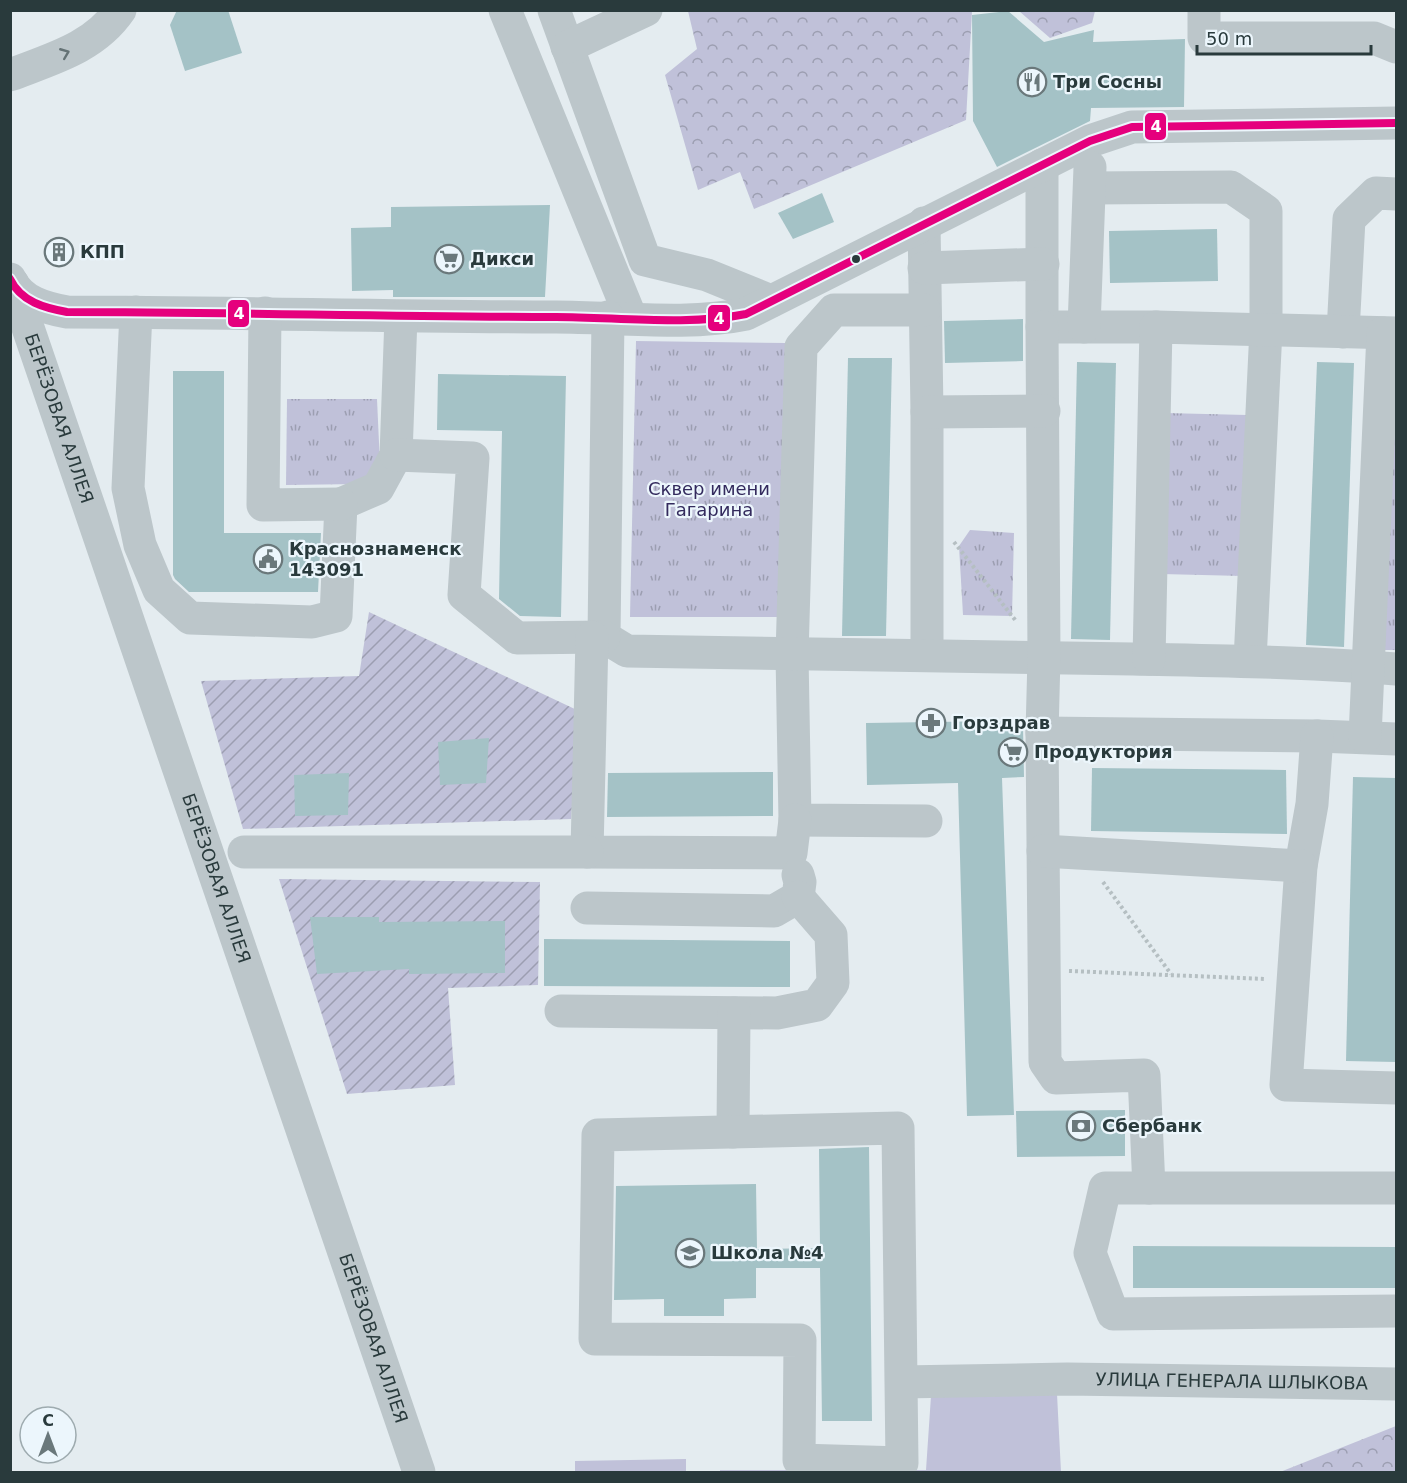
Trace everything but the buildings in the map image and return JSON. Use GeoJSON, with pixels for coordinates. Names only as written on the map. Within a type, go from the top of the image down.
{"type":"FeatureCollection","features":[{"type":"Feature","properties":{"kind":"street"},"geometry":{"type":"LineString","coordinates":[[10,75],[80,47],[104,29],[120,10]]}},
{"type":"Feature","properties":{"kind":"street"},"geometry":{"type":"LineString","coordinates":[[505,10],[620,318],[598,637],[588,852]]}},
{"type":"Feature","properties":{"kind":"street"},"geometry":{"type":"LineString","coordinates":[[554,10],[645,260],[707,275],[771,301]]}},
{"type":"Feature","properties":{"kind":"street"},"geometry":{"type":"LineString","coordinates":[[567,47],[646,10]]}},
{"type":"Feature","properties":{"kind":"street"},"geometry":{"type":"LineString","coordinates":[[1204,10],[1204,38],[1273,24],[1343,24],[1396,47]]}},
{"type":"Feature","properties":{"kind":"street"},"geometry":{"type":"LineString","coordinates":[[12,281],[28,300],[46,308],[67,312],[720,319],[746,314],[1090,141],[1132,127],[1396,123]]}},
{"type":"Feature","properties":{"kind":"street"},"geometry":{"type":"LineString","coordinates":[[1084,327],[1090,141]]}},
{"type":"Feature","properties":{"kind":"street"},"geometry":{"type":"LineString","coordinates":[[1042,165],[1044,411],[1042,733],[1045,1062],[1056,1078],[1144,1075],[1149,1188]]}},
{"type":"Feature","properties":{"kind":"street"},"geometry":{"type":"LineString","coordinates":[[1090,188],[1231,187],[1266,211],[1266,329],[1250,661]]}},
{"type":"Feature","properties":{"kind":"street"},"geometry":{"type":"LineString","coordinates":[[1343,332],[1349,219],[1376,193],[1396,194]]}},
{"type":"Feature","properties":{"kind":"street"},"geometry":{"type":"LineString","coordinates":[[924,223],[927,654]]}},
{"type":"Feature","properties":{"kind":"street"},"geometry":{"type":"LineString","coordinates":[[924,268],[1043,264]]}},
{"type":"Feature","properties":{"kind":"street","name":"БЕРЁЗОВАЯ АЛЛЕЯ"},"geometry":{"type":"LineString","coordinates":[[12,281],[420,1473]]}},
{"type":"Feature","properties":{"kind":"street"},"geometry":{"type":"LineString","coordinates":[[561,1011],[777,1013],[817,1005],[833,983],[831,935],[798,897],[800,882],[791,853],[795,820],[792,654],[801,347],[834,310],[924,310]]}},
{"type":"Feature","properties":{"kind":"street"},"geometry":{"type":"LineString","coordinates":[[136,312],[128,488],[140,545],[159,590],[190,618],[312,622],[336,616],[340,504]]}},
{"type":"Feature","properties":{"kind":"street"},"geometry":{"type":"LineString","coordinates":[[265,313],[262,506],[340,504],[378,488],[396,455],[401,317]]}},
{"type":"Feature","properties":{"kind":"street"},"geometry":{"type":"LineString","coordinates":[[1042,327],[1156,327],[1390,333],[1381,738],[1042,733]]}},
{"type":"Feature","properties":{"kind":"street"},"geometry":{"type":"LineString","coordinates":[[1149,659],[1156,327]]}},
{"type":"Feature","properties":{"kind":"street"},"geometry":{"type":"LineString","coordinates":[[927,412],[1044,411]]}},
{"type":"Feature","properties":{"kind":"street"},"geometry":{"type":"LineString","coordinates":[[396,455],[473,458],[464,595],[517,638],[598,637],[627,651],[927,654],[1250,661],[1382,668]]}},
{"type":"Feature","properties":{"kind":"street"},"geometry":{"type":"LineString","coordinates":[[1317,736],[1312,804],[1301,866],[1286,1085],[1396,1088]]}},
{"type":"Feature","properties":{"kind":"street"},"geometry":{"type":"LineString","coordinates":[[795,820],[927,821]]}},
{"type":"Feature","properties":{"kind":"street"},"geometry":{"type":"LineString","coordinates":[[1043,851],[1301,866]]}},
{"type":"Feature","properties":{"kind":"street"},"geometry":{"type":"LineString","coordinates":[[244,852],[791,853]]}},
{"type":"Feature","properties":{"kind":"street"},"geometry":{"type":"LineString","coordinates":[[587,908],[774,911],[798,897]]}},
{"type":"Feature","properties":{"kind":"street"},"geometry":{"type":"LineString","coordinates":[[733,1132],[734,1012]]}},
{"type":"Feature","properties":{"kind":"street"},"geometry":{"type":"LineString","coordinates":[[898,1128],[901,1382],[902,1464],[799,1460],[801,1340],[595,1339],[598,1135],[898,1128]]}},
{"type":"Feature","properties":{"kind":"street"},"geometry":{"type":"LineString","coordinates":[[1396,1188],[1105,1188],[1090,1253],[1113,1314],[1396,1311]]}},
{"type":"Feature","properties":{"kind":"street","name":"УЛИЦА ГЕНЕРАЛА ШЛЫКОВА"},"geometry":{"type":"LineString","coordinates":[[901,1382],[1067,1379],[1396,1384]]}},
{"type":"Feature","properties":{"kind":"path"},"geometry":{"type":"LineString","coordinates":[[926,518],[959,546],[1018,624]]}},
{"type":"Feature","properties":{"kind":"path"},"geometry":{"type":"LineString","coordinates":[[1081,852],[1171,974]]}},
{"type":"Feature","properties":{"kind":"path"},"geometry":{"type":"LineString","coordinates":[[1045,970],[1292,980]]}},
{"type":"Feature","properties":{"kind":"green space"},"geometry":{"type":"Polygon","coordinates":[[[688,11],[972,11],[966,120],[754,209],[740,172],[698,190],[665,75],[697,49],[688,11]]]}},
{"type":"Feature","properties":{"kind":"green space"},"geometry":{"type":"Polygon","coordinates":[[[1019,11],[1095,11],[1092,23],[1050,38],[1019,11]]]}},
{"type":"Feature","properties":{"kind":"green space","name":"Сквер имени Гагарина"},"geometry":{"type":"Polygon","coordinates":[[[636,341],[786,343],[785,617],[630,617],[636,341]]]}},
{"type":"Feature","properties":{"kind":"green space"},"geometry":{"type":"Polygon","coordinates":[[[287,399],[377,399],[380,465],[359,484],[286,485],[287,399]]]}},
{"type":"Feature","properties":{"kind":"green space"},"geometry":{"type":"Polygon","coordinates":[[[1396,399],[1396,650],[1384,650],[1396,399]]]}},
{"type":"Feature","properties":{"kind":"green space"},"geometry":{"type":"Polygon","coordinates":[[[1165,413],[1247,415],[1243,576],[1161,574],[1165,413]]]}},
{"type":"Feature","properties":{"kind":"green space"},"geometry":{"type":"Polygon","coordinates":[[[970,530],[1014,533],[1012,616],[963,615],[959,546],[970,530]]]}},
{"type":"Feature","properties":{"kind":"green space"},"geometry":{"type":"Polygon","coordinates":[[[369,612],[579,711],[571,819],[243,829],[201,681],[359,676],[369,612]]]}},
{"type":"Feature","properties":{"kind":"green space"},"geometry":{"type":"Polygon","coordinates":[[[279,879],[540,882],[538,985],[448,988],[455,1085],[347,1094],[279,879]]]}},
{"type":"Feature","properties":{"kind":"green space"},"geometry":{"type":"Polygon","coordinates":[[[1057,1394],[1061,1472],[720,1472],[720,1470],[926,1470],[931,1396],[1057,1394]]]}},
{"type":"Feature","properties":{"kind":"green space"},"geometry":{"type":"Polygon","coordinates":[[[1396,1426],[1396,1472],[1280,1472],[1396,1426]]]}},
{"type":"Feature","properties":{"kind":"green space"},"geometry":{"type":"Polygon","coordinates":[[[686,1459],[686,1472],[575,1472],[575,1461],[686,1459]]]}},
{"type":"Feature","properties":{"kind":"transit line","name":"4"},"geometry":{"type":"LineString","coordinates":[[10,279],[20,293],[34,303],[67,312],[676,320],[724,318],[746,314],[1090,141],[1132,127],[1396,123]]}},
{"type":"Feature","properties":{"kind":"place","name":"Три Сосны"},"geometry":{"type":"Point","coordinates":[1032,82]}},
{"type":"Feature","properties":{"kind":"place","name":"КПП"},"geometry":{"type":"Point","coordinates":[59,252]}},
{"type":"Feature","properties":{"kind":"place","name":"Дикси"},"geometry":{"type":"Point","coordinates":[449,259]}},
{"type":"Feature","properties":{"kind":"place","name":"Краснознаменск 143091"},"geometry":{"type":"Point","coordinates":[268,559]}},
{"type":"Feature","properties":{"kind":"place","name":"Горздрав"},"geometry":{"type":"Point","coordinates":[931,723]}},
{"type":"Feature","properties":{"kind":"place","name":"Продуктория"},"geometry":{"type":"Point","coordinates":[1013,752]}},
{"type":"Feature","properties":{"kind":"place","name":"Сбербанк"},"geometry":{"type":"Point","coordinates":[1081,1126]}},
{"type":"Feature","properties":{"kind":"place","name":"Школа №4"},"geometry":{"type":"Point","coordinates":[690,1253]}}]}
